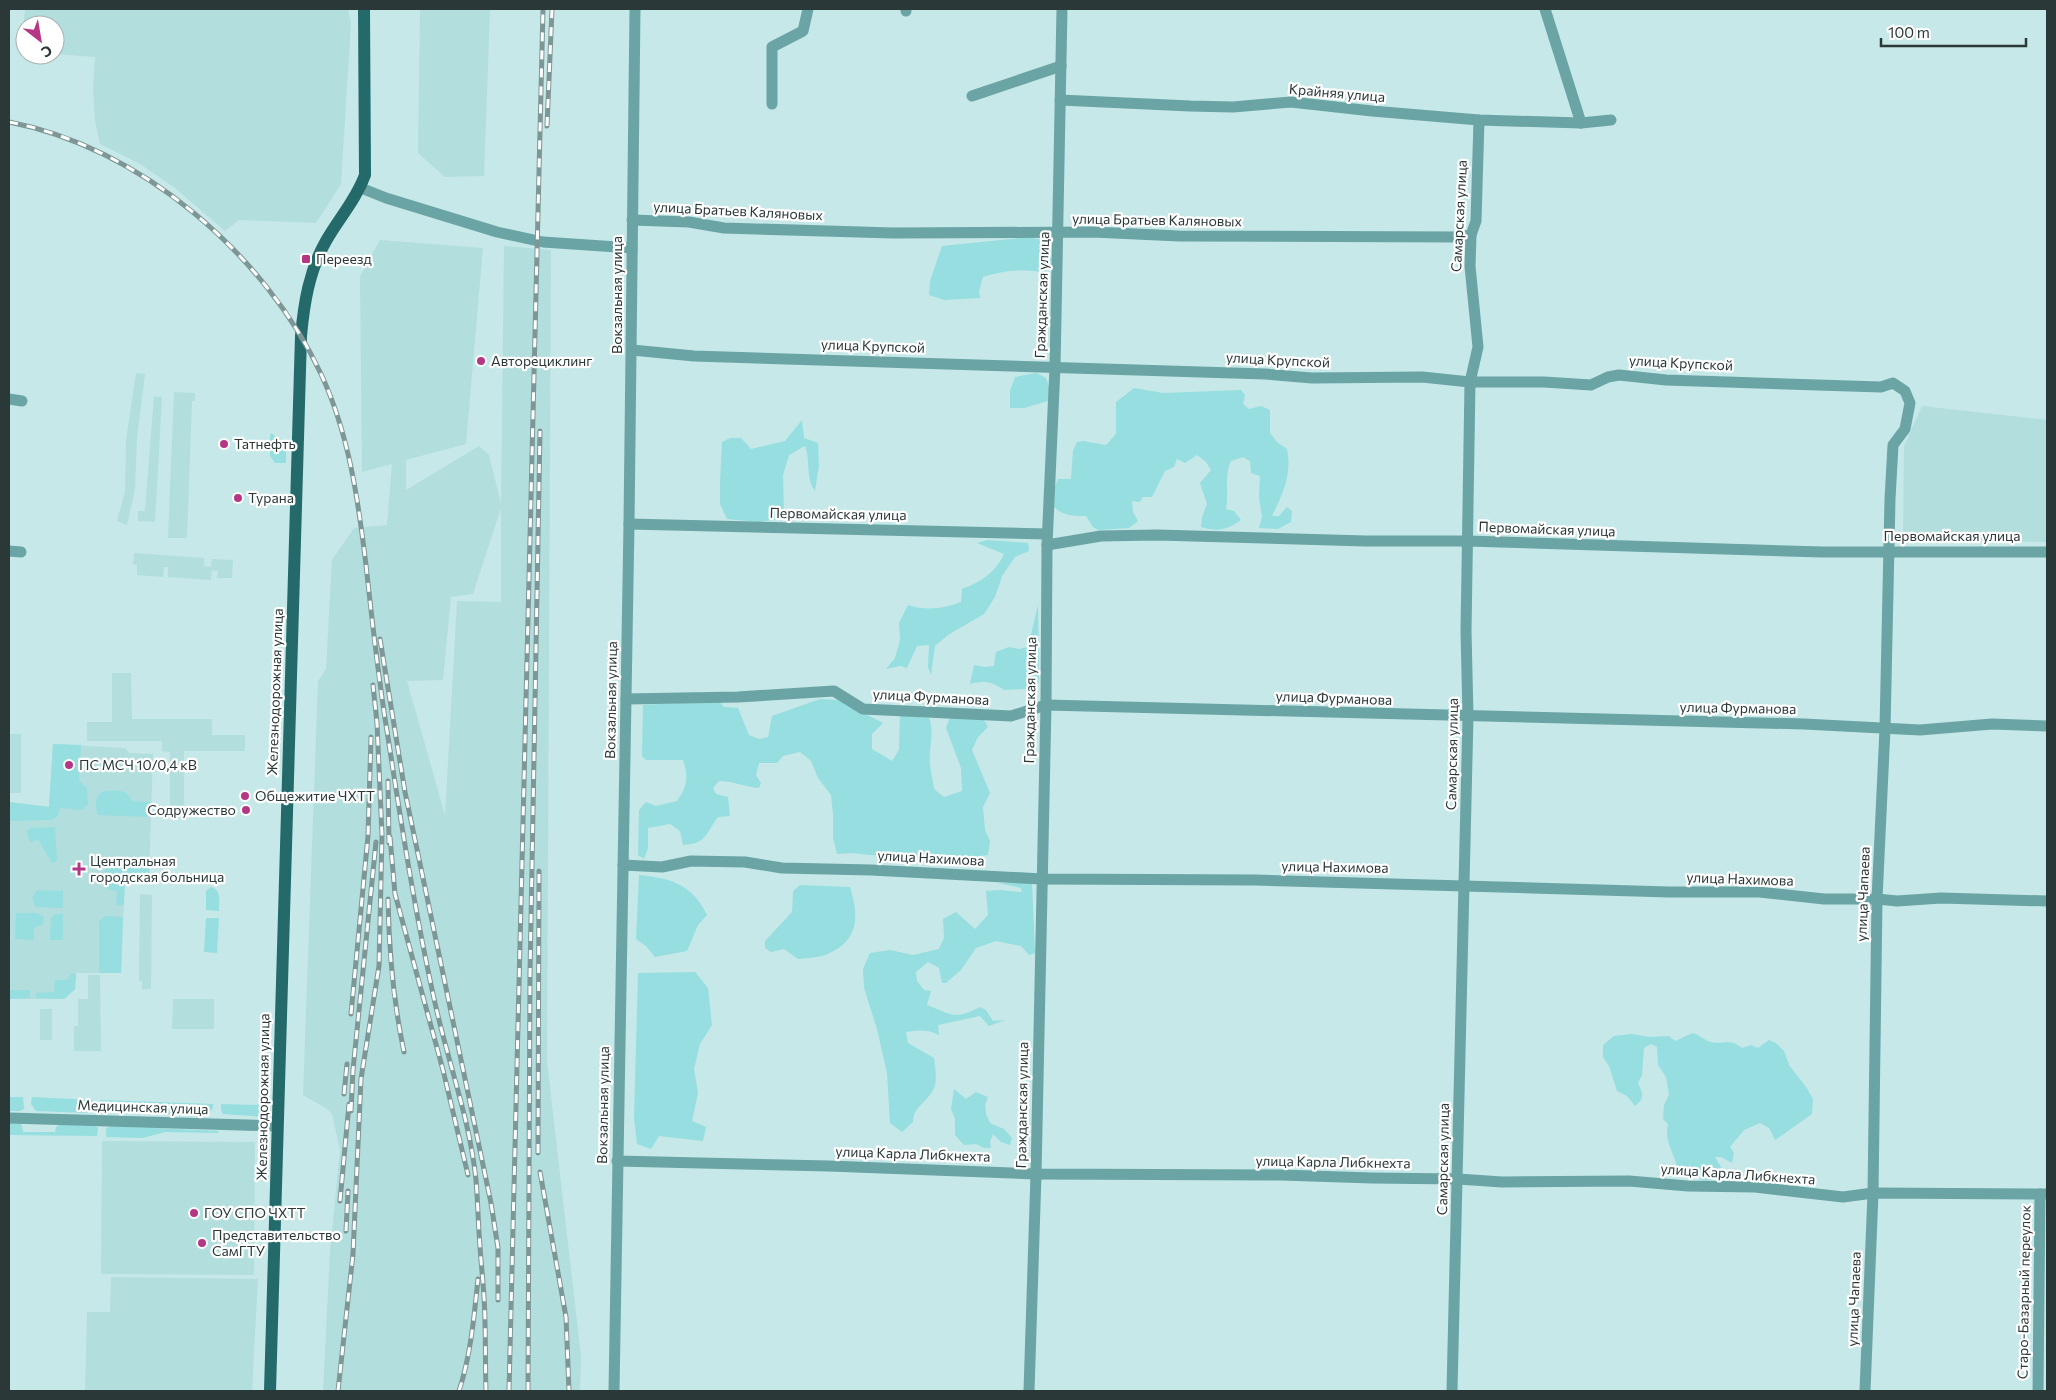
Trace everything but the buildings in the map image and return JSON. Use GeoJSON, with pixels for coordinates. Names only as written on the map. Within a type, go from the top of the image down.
{"type":"FeatureCollection","features":[{"type":"Feature","properties":{"kind":"main road","name":"Железнодорожная улица"},"geometry":{"type":"LineString","coordinates":[[270,1391],[276,1126],[300,356],[304,307],[315,264],[326,241],[361,188],[365,175],[364,9]]}},
{"type":"Feature","properties":{"kind":"street","name":"Вокзальная улица"},"geometry":{"type":"LineString","coordinates":[[614,1391],[632,350],[635,9]]}},
{"type":"Feature","properties":{"kind":"street"},"geometry":{"type":"LineString","coordinates":[[772,104],[772,47],[803,31],[808,9]]}},
{"type":"Feature","properties":{"kind":"street","name":"Гражданская улица"},"geometry":{"type":"LineString","coordinates":[[1029,1391],[1036,1174],[1046,705],[1047,540],[1059,233],[1062,9]]}},
{"type":"Feature","properties":{"kind":"street"},"geometry":{"type":"LineString","coordinates":[[1545,9],[1581,123]]}},
{"type":"Feature","properties":{"kind":"street"},"geometry":{"type":"LineString","coordinates":[[972,96],[1061,66]]}},
{"type":"Feature","properties":{"kind":"street","name":"Крайняя улица"},"geometry":{"type":"LineString","coordinates":[[1060,100],[1233,107],[1291,102],[1479,120],[1581,123],[1611,120]]}},
{"type":"Feature","properties":{"kind":"street","name":"Самарская улица"},"geometry":{"type":"LineString","coordinates":[[1452,1391],[1465,885],[1468,716],[1466,631],[1470,382],[1478,348],[1471,283],[1471,234],[1476,221],[1479,120]]}},
{"type":"Feature","properties":{"kind":"street"},"geometry":{"type":"LineString","coordinates":[[361,188],[386,198],[497,232],[543,242],[632,248]]}},
{"type":"Feature","properties":{"kind":"street","name":"улица Братьев Каляновых"},"geometry":{"type":"LineString","coordinates":[[632,220],[689,222],[724,228],[893,234],[1093,232],[1179,236],[1461,237],[1471,234]]}},
{"type":"Feature","properties":{"kind":"street","name":"улица Крупской"},"geometry":{"type":"LineString","coordinates":[[632,350],[694,356],[1265,374],[1312,378],[1422,377],[1470,382],[1544,382],[1591,385],[1608,377],[1619,375],[1666,380],[1881,387],[1893,383],[1905,391],[1910,403]]}},
{"type":"Feature","properties":{"kind":"street"},"geometry":{"type":"LineString","coordinates":[[9,399],[22,400]]}},
{"type":"Feature","properties":{"kind":"street","name":"улица Чапаева"},"geometry":{"type":"LineString","coordinates":[[1865,1391],[1873,1193],[1877,899],[1885,729],[1890,499],[1893,445],[1905,429],[1910,403]]}},
{"type":"Feature","properties":{"kind":"street","name":"Первомайская улица"},"geometry":{"type":"LineString","coordinates":[[629,524],[1047,540],[1156,534],[1822,552],[1890,550],[2047,552]]}},
{"type":"Feature","properties":{"kind":"street"},"geometry":{"type":"LineString","coordinates":[[9,552],[21,552]]}},
{"type":"Feature","properties":{"kind":"street","name":"улица Фурманова"},"geometry":{"type":"LineString","coordinates":[[626,699],[738,697],[834,691],[863,709],[1011,716],[1046,705],[1804,724],[1920,730],[1992,724],[2047,726]]}},
{"type":"Feature","properties":{"kind":"street","name":"улица Нахимова"},"geometry":{"type":"LineString","coordinates":[[624,865],[662,867],[691,861],[745,862],[782,868],[872,870],[1042,879],[1465,885],[1669,892],[1759,892],[1824,899],[1897,901],[1941,898],[2047,901]]}},
{"type":"Feature","properties":{"kind":"street","name":"Медицинская улица"},"geometry":{"type":"LineString","coordinates":[[9,1118],[276,1126]]}},
{"type":"Feature","properties":{"kind":"street","name":"улица Карла Либкнехта"},"geometry":{"type":"LineString","coordinates":[[617,1161],[829,1166],[1036,1174],[1281,1175],[1458,1179],[1502,1182],[1629,1181],[1688,1186],[1755,1187],[1842,1197],[1873,1193],[2044,1194]]}},
{"type":"Feature","properties":{"kind":"street","name":"Старо-Базарный переулок"},"geometry":{"type":"LineString","coordinates":[[2038,1391],[2044,1194]]}},
{"type":"Feature","properties":{"kind":"shaded area"},"geometry":{"type":"Polygon","coordinates":[[[25,9],[348,9],[351,23],[341,184],[316,223],[239,220],[225,231],[175,188],[140,164],[100,144],[95,121],[93,88],[95,57],[65,55],[65,15],[24,15],[25,9]]]}},
{"type":"Feature","properties":{"kind":"shaded area"},"geometry":{"type":"Polygon","coordinates":[[[420,9],[490,9],[484,176],[445,177],[418,153],[420,9]]]}},
{"type":"Feature","properties":{"kind":"shaded area"},"geometry":{"type":"Polygon","coordinates":[[[1029,237],[1050,242],[1052,266],[1044,272],[1013,271],[983,277],[979,291],[980,298],[944,300],[929,295],[930,281],[942,246],[1029,237]]]}},
{"type":"Feature","properties":{"kind":"shaded area"},"geometry":{"type":"Polygon","coordinates":[[[380,240],[483,248],[466,444],[406,460],[406,490],[479,446],[489,455],[501,503],[504,246],[551,250],[547,1061],[581,1356],[580,1391],[323,1391],[330,1252],[340,1150],[332,1114],[303,1095],[318,681],[326,669],[332,560],[354,528],[387,525],[392,464],[362,472],[360,276],[380,240]],[[501,508],[473,594],[451,597],[443,680],[407,681],[445,815],[457,601],[501,602],[501,508]]]}},
{"type":"Feature","properties":{"kind":"shaded area"},"geometry":{"type":"Polygon","coordinates":[[[136,373],[145,374],[137,438],[135,489],[127,525],[117,521],[125,492],[126,440],[136,373]]]}},
{"type":"Feature","properties":{"kind":"shaded area"},"geometry":{"type":"Polygon","coordinates":[[[1036,373],[1046,378],[1050,390],[1048,401],[1024,408],[1010,408],[1010,391],[1015,377],[1036,373]]]}},
{"type":"Feature","properties":{"kind":"shaded area"},"geometry":{"type":"Polygon","coordinates":[[[1134,388],[1163,393],[1241,390],[1245,395],[1243,404],[1249,409],[1261,406],[1270,410],[1270,433],[1277,442],[1287,449],[1288,458],[1286,484],[1272,516],[1279,516],[1287,507],[1292,511],[1291,522],[1278,529],[1259,528],[1262,517],[1259,497],[1260,476],[1251,473],[1250,461],[1243,457],[1231,461],[1229,466],[1226,509],[1234,511],[1241,520],[1227,528],[1217,530],[1201,527],[1202,517],[1207,504],[1200,483],[1211,470],[1206,462],[1197,455],[1185,463],[1177,459],[1174,467],[1165,471],[1152,497],[1142,497],[1140,502],[1132,501],[1133,512],[1138,521],[1129,528],[1098,530],[1093,527],[1086,516],[1069,515],[1054,507],[1053,492],[1058,479],[1071,479],[1073,451],[1077,442],[1083,441],[1106,445],[1116,434],[1116,402],[1134,388]]]}},
{"type":"Feature","properties":{"kind":"shaded area"},"geometry":{"type":"Polygon","coordinates":[[[174,392],[195,393],[195,401],[192,401],[187,538],[168,538],[174,392]]]}},
{"type":"Feature","properties":{"kind":"shaded area"},"geometry":{"type":"Polygon","coordinates":[[[154,396],[162,397],[155,522],[138,521],[138,511],[145,511],[154,396]]]}},
{"type":"Feature","properties":{"kind":"shaded area"},"geometry":{"type":"Polygon","coordinates":[[[1922,406],[2047,420],[2047,542],[1903,539],[1904,446],[1922,406]]]}},
{"type":"Feature","properties":{"kind":"shaded area"},"geometry":{"type":"Polygon","coordinates":[[[802,420],[804,438],[818,443],[819,465],[815,491],[810,480],[805,446],[789,455],[783,475],[784,518],[758,522],[727,519],[720,504],[722,442],[730,438],[741,438],[751,449],[785,441],[802,420]]]}},
{"type":"Feature","properties":{"kind":"shaded area"},"geometry":{"type":"Polygon","coordinates":[[[271,433],[286,444],[286,463],[275,463],[270,456],[271,433]]]}},
{"type":"Feature","properties":{"kind":"shaded area"},"geometry":{"type":"Polygon","coordinates":[[[987,540],[1028,543],[1029,551],[1015,557],[1002,576],[995,597],[984,614],[948,635],[935,646],[931,675],[928,667],[929,645],[917,646],[907,668],[900,666],[886,669],[895,658],[900,640],[899,623],[908,605],[934,608],[961,602],[962,589],[981,580],[992,572],[1004,554],[977,543],[987,540]]]}},
{"type":"Feature","properties":{"kind":"shaded area"},"geometry":{"type":"Polygon","coordinates":[[[134,553],[204,558],[204,566],[211,567],[212,559],[233,560],[232,578],[217,578],[218,571],[212,570],[211,580],[168,577],[168,567],[164,567],[163,577],[137,575],[137,565],[133,564],[134,553]]]}},
{"type":"Feature","properties":{"kind":"shaded area"},"geometry":{"type":"Polygon","coordinates":[[[1038,605],[1039,680],[1037,690],[1004,690],[996,685],[984,682],[970,684],[974,665],[994,666],[996,652],[1009,647],[1019,649],[1028,647],[1038,605]]]}},
{"type":"Feature","properties":{"kind":"shaded area"},"geometry":{"type":"Polygon","coordinates":[[[112,673],[131,673],[132,719],[212,719],[212,735],[245,735],[245,751],[184,751],[184,809],[170,810],[170,752],[162,751],[162,741],[87,741],[87,722],[112,722],[112,673]]]}},
{"type":"Feature","properties":{"kind":"shaded area"},"geometry":{"type":"Polygon","coordinates":[[[820,699],[838,700],[883,723],[872,734],[872,749],[892,761],[899,750],[900,715],[929,718],[931,724],[930,765],[934,789],[944,797],[962,791],[961,768],[946,728],[950,717],[984,720],[988,727],[978,737],[972,750],[990,793],[983,807],[985,830],[990,841],[988,855],[952,859],[936,855],[911,859],[851,853],[837,854],[833,838],[831,795],[818,778],[811,761],[800,752],[783,756],[777,763],[759,763],[756,775],[761,783],[759,788],[719,781],[713,788],[716,794],[728,797],[730,816],[718,817],[702,840],[683,845],[680,831],[670,824],[648,828],[648,848],[644,859],[638,855],[639,810],[646,802],[656,806],[677,801],[686,782],[683,760],[646,760],[642,756],[643,705],[719,701],[724,707],[738,708],[749,735],[759,739],[768,737],[772,716],[820,699]]]}},
{"type":"Feature","properties":{"kind":"shaded area"},"geometry":{"type":"Polygon","coordinates":[[[9,734],[21,734],[21,793],[9,793],[9,734]]]}},
{"type":"Feature","properties":{"kind":"shaded area","name":"Центральная городская больница"},"geometry":{"type":"Polygon","coordinates":[[[53,744],[125,748],[129,753],[153,754],[149,876],[125,874],[121,973],[76,973],[75,989],[64,999],[9,999],[9,802],[49,807],[53,744]]]}},
{"type":"Feature","properties":{"kind":"shaded area"},"geometry":{"type":"Polygon","coordinates":[[[53,744],[81,745],[79,781],[87,788],[88,804],[82,810],[60,808],[58,816],[52,820],[9,821],[9,802],[49,807],[53,744]]]}},
{"type":"Feature","properties":{"kind":"shaded area"},"geometry":{"type":"Polygon","coordinates":[[[104,791],[120,791],[127,794],[131,801],[151,802],[151,817],[98,815],[96,801],[104,791]]]}},
{"type":"Feature","properties":{"kind":"shaded area"},"geometry":{"type":"Polygon","coordinates":[[[55,827],[57,861],[52,863],[38,839],[32,842],[29,840],[27,831],[30,828],[55,827]]]}},
{"type":"Feature","properties":{"kind":"shaded area"},"geometry":{"type":"Polygon","coordinates":[[[111,864],[150,864],[149,876],[125,874],[124,905],[116,905],[117,891],[107,889],[104,886],[105,869],[111,864]]]}},
{"type":"Feature","properties":{"kind":"shaded area"},"geometry":{"type":"Polygon","coordinates":[[[639,875],[661,878],[679,884],[694,896],[701,905],[707,915],[698,925],[687,951],[655,957],[646,946],[636,939],[639,875]]]}},
{"type":"Feature","properties":{"kind":"shaded area"},"geometry":{"type":"Polygon","coordinates":[[[998,883],[1032,883],[1035,953],[1029,955],[1021,946],[996,941],[976,948],[961,970],[946,983],[942,983],[939,968],[928,962],[916,972],[917,981],[924,990],[931,991],[927,1005],[954,1015],[965,1014],[980,1007],[986,1010],[993,1021],[1005,1020],[989,1026],[980,1016],[938,1025],[939,1035],[923,1030],[906,1032],[908,1043],[934,1058],[936,1079],[935,1087],[915,1112],[913,1122],[902,1132],[890,1123],[887,1073],[877,1029],[864,988],[863,969],[870,953],[890,950],[913,955],[939,949],[944,938],[943,919],[956,912],[975,929],[988,915],[986,891],[1022,892],[1021,888],[998,883]]]}},
{"type":"Feature","properties":{"kind":"shaded area"},"geometry":{"type":"Polygon","coordinates":[[[800,885],[850,887],[855,909],[854,928],[844,943],[836,950],[825,955],[798,959],[784,949],[771,952],[765,948],[765,941],[792,912],[793,891],[800,885]]]}},
{"type":"Feature","properties":{"kind":"shaded area"},"geometry":{"type":"Polygon","coordinates":[[[211,887],[218,894],[219,911],[206,910],[206,891],[211,887]]]}},
{"type":"Feature","properties":{"kind":"shaded area"},"geometry":{"type":"Polygon","coordinates":[[[37,890],[63,891],[63,908],[35,907],[32,898],[37,890]]]}},
{"type":"Feature","properties":{"kind":"shaded area"},"geometry":{"type":"Polygon","coordinates":[[[140,894],[152,895],[151,989],[142,989],[142,981],[139,981],[140,894]]]}},
{"type":"Feature","properties":{"kind":"shaded area"},"geometry":{"type":"Polygon","coordinates":[[[16,913],[37,913],[44,917],[43,924],[34,928],[34,940],[15,939],[16,913]]]}},
{"type":"Feature","properties":{"kind":"shaded area"},"geometry":{"type":"Polygon","coordinates":[[[55,914],[63,914],[63,940],[50,940],[51,918],[55,914]]]}},
{"type":"Feature","properties":{"kind":"shaded area"},"geometry":{"type":"Polygon","coordinates":[[[105,916],[123,917],[121,973],[99,973],[99,921],[105,916]]]}},
{"type":"Feature","properties":{"kind":"shaded area"},"geometry":{"type":"Polygon","coordinates":[[[206,918],[219,918],[217,953],[204,952],[206,918]]]}},
{"type":"Feature","properties":{"kind":"shaded area"},"geometry":{"type":"Polygon","coordinates":[[[695,972],[708,988],[712,1025],[700,1044],[694,1069],[698,1093],[692,1121],[706,1127],[703,1141],[659,1136],[651,1149],[637,1144],[634,1118],[638,973],[695,972]]]}},
{"type":"Feature","properties":{"kind":"shaded area"},"geometry":{"type":"Polygon","coordinates":[[[76,973],[75,989],[64,999],[36,998],[36,993],[54,992],[55,980],[67,980],[71,974],[76,973]]]}},
{"type":"Feature","properties":{"kind":"shaded area"},"geometry":{"type":"Polygon","coordinates":[[[88,975],[100,975],[101,1051],[74,1051],[74,1026],[78,1026],[78,999],[88,999],[88,975]]]}},
{"type":"Feature","properties":{"kind":"shaded area"},"geometry":{"type":"Polygon","coordinates":[[[9,990],[30,990],[30,998],[9,999],[9,990]]]}},
{"type":"Feature","properties":{"kind":"shaded area"},"geometry":{"type":"Polygon","coordinates":[[[173,999],[214,999],[214,1029],[172,1029],[173,999]]]}},
{"type":"Feature","properties":{"kind":"shaded area"},"geometry":{"type":"Polygon","coordinates":[[[40,1009],[52,1009],[52,1040],[40,1040],[40,1009]]]}},
{"type":"Feature","properties":{"kind":"shaded area"},"geometry":{"type":"Polygon","coordinates":[[[1693,1033],[1709,1041],[1716,1043],[1730,1042],[1742,1048],[1751,1045],[1758,1048],[1769,1040],[1776,1043],[1784,1051],[1789,1065],[1813,1099],[1812,1114],[1775,1140],[1769,1128],[1760,1123],[1744,1130],[1730,1147],[1734,1153],[1732,1163],[1721,1157],[1715,1157],[1721,1167],[1719,1175],[1712,1180],[1701,1180],[1690,1168],[1677,1166],[1668,1141],[1668,1124],[1663,1119],[1664,1105],[1669,1095],[1666,1077],[1658,1065],[1657,1047],[1651,1044],[1644,1048],[1642,1075],[1638,1083],[1642,1098],[1635,1106],[1627,1096],[1617,1091],[1609,1066],[1603,1057],[1603,1045],[1614,1036],[1632,1034],[1649,1037],[1669,1036],[1675,1041],[1693,1033]]]}},
{"type":"Feature","properties":{"kind":"shaded area"},"geometry":{"type":"Polygon","coordinates":[[[954,1089],[966,1099],[976,1092],[988,1097],[985,1105],[990,1123],[1004,1129],[1012,1138],[1010,1145],[1001,1142],[993,1134],[990,1142],[991,1148],[984,1148],[976,1144],[964,1145],[955,1135],[955,1119],[951,1109],[954,1089]]]}},
{"type":"Feature","properties":{"kind":"shaded area"},"geometry":{"type":"Polygon","coordinates":[[[9,1097],[23,1097],[24,1109],[9,1111],[9,1097]]]}},
{"type":"Feature","properties":{"kind":"shaded area"},"geometry":{"type":"Polygon","coordinates":[[[32,1097],[93,1100],[93,1105],[86,1113],[36,1111],[31,1104],[32,1097]]]}},
{"type":"Feature","properties":{"kind":"shaded area"},"geometry":{"type":"Polygon","coordinates":[[[100,1100],[213,1104],[213,1108],[207,1115],[102,1113],[100,1110],[100,1100]]]}},
{"type":"Feature","properties":{"kind":"shaded area"},"geometry":{"type":"Polygon","coordinates":[[[221,1104],[259,1105],[266,1112],[266,1117],[223,1114],[221,1104]]]}},
{"type":"Feature","properties":{"kind":"shaded area"},"geometry":{"type":"Polygon","coordinates":[[[9,1123],[21,1123],[23,1132],[55,1132],[56,1127],[60,1124],[95,1126],[98,1128],[97,1136],[9,1135],[9,1123]]]}},
{"type":"Feature","properties":{"kind":"shaded area"},"geometry":{"type":"Polygon","coordinates":[[[110,1126],[219,1131],[218,1133],[165,1132],[143,1138],[106,1137],[106,1129],[110,1126]]]}},
{"type":"Feature","properties":{"kind":"shaded area"},"geometry":{"type":"Polygon","coordinates":[[[102,1141],[255,1142],[254,1275],[101,1274],[102,1141]]]}},
{"type":"Feature","properties":{"kind":"shaded area"},"geometry":{"type":"Polygon","coordinates":[[[111,1277],[258,1279],[252,1391],[85,1390],[87,1312],[110,1312],[111,1277]]]}},
{"type":"Feature","properties":{"kind":"railway"},"geometry":{"type":"LineString","coordinates":[[509,1391],[543,9]]}},
{"type":"Feature","properties":{"kind":"railway"},"geometry":{"type":"LineString","coordinates":[[547,126],[552,9]]}},
{"type":"Feature","properties":{"kind":"railway"},"geometry":{"type":"LineString","coordinates":[[9,122],[58,135],[105,155],[151,181],[193,212],[232,248],[267,288],[297,330],[331,397],[339,420],[356,491],[384,710],[421,935],[440,1025],[464,1113],[473,1158],[477,1188],[484,1297],[486,1391]]}},
{"type":"Feature","properties":{"kind":"railway"},"geometry":{"type":"LineString","coordinates":[[528,1391],[530,974],[540,431]]}},
{"type":"Feature","properties":{"kind":"railway"},"geometry":{"type":"LineString","coordinates":[[380,639],[405,792],[491,1203],[498,1248],[498,1300]]}},
{"type":"Feature","properties":{"kind":"railway"},"geometry":{"type":"LineString","coordinates":[[338,1391],[353,1254],[361,1079],[379,966],[382,835],[377,723],[373,685]]}},
{"type":"Feature","properties":{"kind":"railway"},"geometry":{"type":"LineString","coordinates":[[351,1014],[368,836],[371,737]]}},
{"type":"Feature","properties":{"kind":"railway"},"geometry":{"type":"LineString","coordinates":[[388,781],[389,843]]}},
{"type":"Feature","properties":{"kind":"railway"},"geometry":{"type":"LineString","coordinates":[[390,837],[395,894],[443,1070],[468,1175]]}},
{"type":"Feature","properties":{"kind":"railway"},"geometry":{"type":"LineString","coordinates":[[351,1111],[353,1070],[376,842]]}},
{"type":"Feature","properties":{"kind":"railway"},"geometry":{"type":"LineString","coordinates":[[538,1153],[539,871]]}},
{"type":"Feature","properties":{"kind":"railway"},"geometry":{"type":"LineString","coordinates":[[388,899],[392,976],[404,1052]]}},
{"type":"Feature","properties":{"kind":"railway"},"geometry":{"type":"LineString","coordinates":[[344,1094],[347,1064]]}},
{"type":"Feature","properties":{"kind":"railway"},"geometry":{"type":"LineString","coordinates":[[340,1201],[349,1104]]}},
{"type":"Feature","properties":{"kind":"railway"},"geometry":{"type":"LineString","coordinates":[[540,1172],[566,1317],[569,1391]]}},
{"type":"Feature","properties":{"kind":"railway"},"geometry":{"type":"LineString","coordinates":[[346,1231],[348,1191]]}},
{"type":"Feature","properties":{"kind":"railway"},"geometry":{"type":"LineString","coordinates":[[459,1391],[469,1349],[478,1279]]}},
{"type":"Feature","properties":{"kind":"place","name":"Переезд"},"geometry":{"type":"Point","coordinates":[306,259]}},
{"type":"Feature","properties":{"kind":"place","name":"Авторециклинг"},"geometry":{"type":"Point","coordinates":[481,361]}},
{"type":"Feature","properties":{"kind":"place","name":"Татнефть"},"geometry":{"type":"Point","coordinates":[224,444]}},
{"type":"Feature","properties":{"kind":"place","name":"Турана"},"geometry":{"type":"Point","coordinates":[238,498]}},
{"type":"Feature","properties":{"kind":"place","name":"ПС МСЧ 10/0,4 кВ"},"geometry":{"type":"Point","coordinates":[69,765]}},
{"type":"Feature","properties":{"kind":"place","name":"Общежитие ЧХТТ"},"geometry":{"type":"Point","coordinates":[245,796]}},
{"type":"Feature","properties":{"kind":"place","name":"Содружество"},"geometry":{"type":"Point","coordinates":[246,810]}},
{"type":"Feature","properties":{"kind":"place","name":"Центральная городская больница"},"geometry":{"type":"Point","coordinates":[79,869]}},
{"type":"Feature","properties":{"kind":"place","name":"ГОУ СПО ЧХТТ"},"geometry":{"type":"Point","coordinates":[194,1213]}},
{"type":"Feature","properties":{"kind":"place","name":"Представительство СамГТУ"},"geometry":{"type":"Point","coordinates":[202,1243]}}]}
